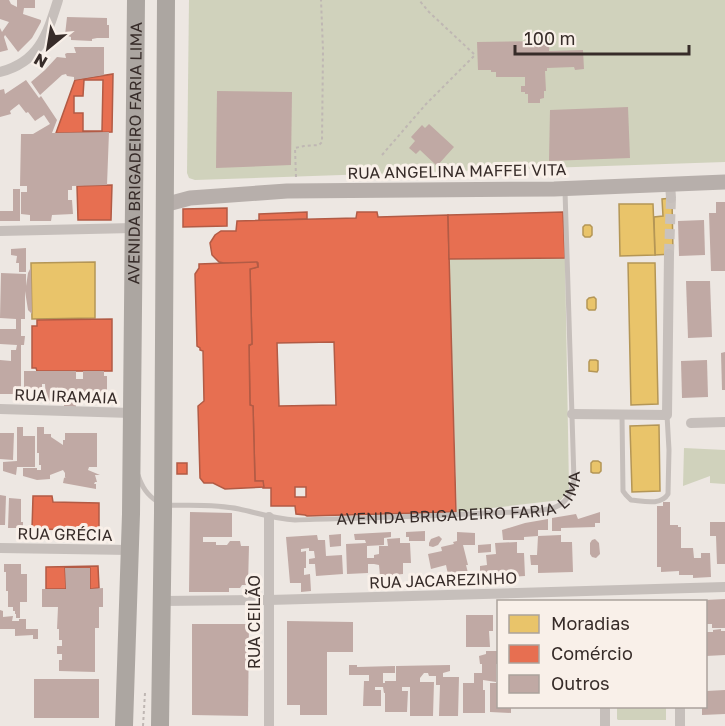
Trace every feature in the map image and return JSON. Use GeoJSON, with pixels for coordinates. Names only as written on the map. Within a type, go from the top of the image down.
{"type":"FeatureCollection","features":[{"type":"Feature","properties":{"kind":"highway","name":"AVENIDA BRIGADEIRO FARIA LIMA"},"geometry":{"type":"LineString","coordinates":[[124,726],[130,550],[136,0]]}},
{"type":"Feature","properties":{"kind":"highway","name":"AVENIDA BRIGADEIRO FARIA LIMA"},"geometry":{"type":"LineString","coordinates":[[160,726],[166,0]]}},
{"type":"Feature","properties":{"kind":"street"},"geometry":{"type":"LineString","coordinates":[[0,72],[13,69],[32,56],[44,39],[58,0]]}},
{"type":"Feature","properties":{"kind":"street","name":"RUA ANGELINA MAFFEI VITA"},"geometry":{"type":"LineString","coordinates":[[164,196],[190,198],[296,190],[565,188],[670,191],[725,182]]}},
{"type":"Feature","properties":{"kind":"street"},"geometry":{"type":"LineString","coordinates":[[0,231],[133,228]]}},
{"type":"Feature","properties":{"kind":"street"},"geometry":{"type":"LineString","coordinates":[[572,414],[667,415],[669,254]]}},
{"type":"Feature","properties":{"kind":"street","name":"RUA IRAMAIA"},"geometry":{"type":"LineString","coordinates":[[0,409],[131,413]]}},
{"type":"Feature","properties":{"kind":"street"},"geometry":{"type":"LineString","coordinates":[[691,423],[725,422]]}},
{"type":"Feature","properties":{"kind":"street","name":"RUA CEILÃO"},"geometry":{"type":"LineString","coordinates":[[269,517],[269,726]]}},
{"type":"Feature","properties":{"kind":"street","name":"RUA GRÉCIA"},"geometry":{"type":"LineString","coordinates":[[0,548],[130,550]]}},
{"type":"Feature","properties":{"kind":"street","name":"RUA JACAREZINHO"},"geometry":{"type":"LineString","coordinates":[[162,601],[604,596],[681,588],[725,587]]}},
{"type":"Feature","properties":{"kind":"street"},"geometry":{"type":"LineString","coordinates":[[681,588],[681,600]]}},
{"type":"Feature","properties":{"kind":"street"},"geometry":{"type":"LineString","coordinates":[[605,708],[605,726]]}},
{"type":"Feature","properties":{"kind":"street"},"geometry":{"type":"LineString","coordinates":[[680,708],[680,726]]}},
{"type":"Feature","properties":{"kind":"lane","name":"AVENIDA BRIGADEIRO FARIA LIMA"},"geometry":{"type":"LineString","coordinates":[[131,450],[142,486],[148,496],[163,504],[221,506],[269,517],[295,520],[444,516],[555,507],[572,491],[574,480],[565,188]]}},
{"type":"Feature","properties":{"kind":"lane"},"geometry":{"type":"LineString","coordinates":[[622,416],[623,491],[631,500],[660,501],[668,494],[667,415]]}},
{"type":"Feature","properties":{"kind":"path"},"geometry":{"type":"LineString","coordinates":[[296,190],[296,148],[319,145],[322,142],[321,0]]}},
{"type":"Feature","properties":{"kind":"path"},"geometry":{"type":"LineString","coordinates":[[382,155],[426,104],[475,55],[419,0]]}},
{"type":"Feature","properties":{"kind":"green space"},"geometry":{"type":"Polygon","coordinates":[[[189,0],[725,0],[725,162],[195,180],[189,178],[187,173],[189,0]]]}},
{"type":"Feature","properties":{"kind":"green space"},"geometry":{"type":"Polygon","coordinates":[[[565,258],[569,489],[561,500],[457,512],[449,259],[565,258]]]}},
{"type":"Feature","properties":{"kind":"green space"},"geometry":{"type":"Polygon","coordinates":[[[684,448],[725,450],[725,484],[710,483],[710,476],[683,486],[684,448]]]}},
{"type":"Feature","properties":{"kind":"green space"},"geometry":{"type":"Polygon","coordinates":[[[617,708],[666,708],[666,720],[617,719],[617,708]]]}},
{"type":"Feature","properties":{"kind":"building: Moradias"},"geometry":{"type":"Polygon","coordinates":[[[672,198],[673,254],[655,255],[654,217],[663,216],[662,199],[672,198]]]}},
{"type":"Feature","properties":{"kind":"building: Moradias"},"geometry":{"type":"Polygon","coordinates":[[[619,204],[653,204],[655,255],[620,256],[619,204]]]}},
{"type":"Feature","properties":{"kind":"building: Moradias"},"geometry":{"type":"Polygon","coordinates":[[[585,225],[592,227],[590,237],[583,235],[585,225]]]}},
{"type":"Feature","properties":{"kind":"building: Moradias"},"geometry":{"type":"Polygon","coordinates":[[[95,262],[95,318],[32,319],[31,263],[95,262]]]}},
{"type":"Feature","properties":{"kind":"building: Moradias"},"geometry":{"type":"Polygon","coordinates":[[[628,263],[655,263],[658,404],[631,405],[628,263]]]}},
{"type":"Feature","properties":{"kind":"building: Moradias"},"geometry":{"type":"Polygon","coordinates":[[[594,297],[596,308],[589,310],[587,300],[594,297]]]}},
{"type":"Feature","properties":{"kind":"building: Moradias"},"geometry":{"type":"Polygon","coordinates":[[[590,360],[598,361],[597,372],[589,371],[590,360]]]}},
{"type":"Feature","properties":{"kind":"building: Moradias"},"geometry":{"type":"Polygon","coordinates":[[[659,425],[660,491],[632,492],[630,426],[659,425]]]}},
{"type":"Feature","properties":{"kind":"building: Moradias"},"geometry":{"type":"Polygon","coordinates":[[[593,461],[601,463],[599,473],[591,472],[593,461]]]}},
{"type":"Feature","properties":{"kind":"building: Comércio"},"geometry":{"type":"Polygon","coordinates":[[[113,74],[112,132],[56,133],[75,80],[113,74]],[[84,80],[83,96],[74,96],[74,113],[83,113],[83,131],[102,131],[103,80],[84,80]]]}},
{"type":"Feature","properties":{"kind":"building: Comércio"},"geometry":{"type":"Polygon","coordinates":[[[112,185],[111,220],[78,220],[77,186],[112,185]]]}},
{"type":"Feature","properties":{"kind":"building: Comércio"},"geometry":{"type":"Polygon","coordinates":[[[227,208],[227,226],[183,227],[183,209],[227,208]]]}},
{"type":"Feature","properties":{"kind":"building: Comércio"},"geometry":{"type":"Polygon","coordinates":[[[307,212],[307,219],[259,221],[259,214],[307,212]]]}},
{"type":"Feature","properties":{"kind":"building: Comércio"},"geometry":{"type":"Polygon","coordinates":[[[357,212],[377,212],[378,217],[448,215],[456,512],[307,516],[296,514],[295,506],[271,506],[271,488],[263,488],[263,481],[255,481],[253,406],[250,405],[249,346],[252,344],[250,269],[258,267],[258,263],[219,262],[212,255],[210,243],[221,231],[236,231],[237,221],[356,218],[357,212]],[[334,342],[277,343],[279,406],[336,405],[334,342]],[[295,487],[295,497],[306,497],[306,487],[295,487]]]}},
{"type":"Feature","properties":{"kind":"building: Comércio"},"geometry":{"type":"Polygon","coordinates":[[[563,212],[565,258],[449,259],[448,215],[563,212]]]}},
{"type":"Feature","properties":{"kind":"building: Comércio"},"geometry":{"type":"Polygon","coordinates":[[[257,262],[258,267],[250,269],[252,344],[249,345],[250,405],[253,406],[255,481],[263,481],[264,487],[225,489],[213,483],[204,483],[200,478],[198,406],[204,401],[203,351],[197,346],[195,274],[199,264],[257,262]]]}},
{"type":"Feature","properties":{"kind":"building: Comércio"},"geometry":{"type":"Polygon","coordinates":[[[112,319],[112,371],[37,371],[36,368],[32,368],[32,326],[37,326],[37,320],[112,319]]]}},
{"type":"Feature","properties":{"kind":"building: Comércio"},"geometry":{"type":"Polygon","coordinates":[[[177,463],[187,463],[187,474],[177,474],[177,463]]]}},
{"type":"Feature","properties":{"kind":"building: Comércio"},"geometry":{"type":"Polygon","coordinates":[[[33,496],[52,496],[53,502],[99,503],[99,528],[91,530],[32,529],[33,496]]]}},
{"type":"Feature","properties":{"kind":"building: Comércio"},"geometry":{"type":"Polygon","coordinates":[[[98,566],[99,588],[90,589],[90,568],[65,568],[66,589],[46,589],[46,567],[98,566]]]}},
{"type":"Feature","properties":{"kind":"building: Outros"},"geometry":{"type":"Polygon","coordinates":[[[0,0],[9,0],[17,7],[17,0],[35,0],[35,8],[24,8],[23,14],[41,20],[41,22],[32,38],[18,52],[5,35],[8,50],[0,52],[0,28],[2,32],[9,22],[0,19],[0,0]]]}},
{"type":"Feature","properties":{"kind":"building: Outros"},"geometry":{"type":"Polygon","coordinates":[[[67,17],[107,18],[109,38],[97,38],[92,41],[71,40],[71,37],[65,35],[67,17]]]}},
{"type":"Feature","properties":{"kind":"building: Outros"},"geometry":{"type":"Polygon","coordinates":[[[550,41],[549,51],[583,50],[584,69],[547,68],[545,71],[546,91],[540,103],[528,103],[528,94],[521,92],[521,86],[525,86],[525,77],[496,77],[496,72],[491,72],[491,70],[478,70],[477,42],[550,41]]]}},
{"type":"Feature","properties":{"kind":"building: Outros"},"geometry":{"type":"Polygon","coordinates":[[[74,47],[104,47],[104,75],[74,80],[74,77],[62,75],[40,95],[31,82],[57,57],[66,58],[67,53],[76,53],[74,47]]]}},
{"type":"Feature","properties":{"kind":"building: Outros"},"geometry":{"type":"Polygon","coordinates":[[[26,80],[39,98],[41,96],[57,120],[52,133],[109,132],[107,185],[72,186],[72,190],[68,190],[68,200],[72,200],[73,214],[52,215],[51,221],[30,221],[30,215],[21,214],[21,192],[27,192],[27,186],[20,186],[21,134],[33,134],[50,124],[44,115],[35,121],[19,104],[10,111],[11,114],[0,117],[0,90],[4,89],[5,94],[26,80]]]}},
{"type":"Feature","properties":{"kind":"building: Outros"},"geometry":{"type":"Polygon","coordinates":[[[217,91],[292,92],[291,165],[216,168],[217,91]]]}},
{"type":"Feature","properties":{"kind":"building: Outros"},"geometry":{"type":"Polygon","coordinates":[[[628,107],[630,158],[549,161],[550,110],[628,107]]]}},
{"type":"Feature","properties":{"kind":"building: Outros"},"geometry":{"type":"Polygon","coordinates":[[[429,124],[454,147],[437,166],[420,150],[416,154],[409,148],[415,141],[411,137],[422,125],[425,128],[429,124]]]}},
{"type":"Feature","properties":{"kind":"building: Outros"},"geometry":{"type":"Polygon","coordinates":[[[13,189],[20,189],[20,221],[0,221],[0,211],[13,211],[13,189]]]}},
{"type":"Feature","properties":{"kind":"building: Outros"},"geometry":{"type":"Polygon","coordinates":[[[716,202],[725,202],[725,271],[711,271],[709,213],[716,213],[716,202]]]}},
{"type":"Feature","properties":{"kind":"building: Outros"},"geometry":{"type":"Polygon","coordinates":[[[704,220],[705,255],[679,256],[678,221],[704,220]]]}},
{"type":"Feature","properties":{"kind":"building: Outros"},"geometry":{"type":"Polygon","coordinates":[[[26,248],[26,272],[19,272],[19,263],[16,263],[17,256],[11,255],[11,249],[26,248]]]}},
{"type":"Feature","properties":{"kind":"building: Outros"},"geometry":{"type":"Polygon","coordinates":[[[31,267],[32,314],[28,310],[25,291],[25,319],[21,319],[21,336],[25,336],[24,345],[21,345],[21,394],[0,394],[0,360],[11,361],[11,350],[16,350],[17,345],[0,344],[0,329],[16,329],[16,319],[0,318],[1,273],[26,274],[26,286],[31,267]]]}},
{"type":"Feature","properties":{"kind":"building: Outros"},"geometry":{"type":"Polygon","coordinates":[[[686,281],[710,281],[712,337],[688,338],[686,281]]]}},
{"type":"Feature","properties":{"kind":"building: Outros"},"geometry":{"type":"Polygon","coordinates":[[[725,352],[725,390],[722,390],[721,353],[725,352]]]}},
{"type":"Feature","properties":{"kind":"building: Outros"},"geometry":{"type":"Polygon","coordinates":[[[707,360],[708,397],[682,398],[681,361],[707,360]]]}},
{"type":"Feature","properties":{"kind":"building: Outros"},"geometry":{"type":"Polygon","coordinates":[[[24,371],[76,371],[76,379],[83,379],[83,371],[104,371],[104,376],[107,376],[107,395],[104,403],[76,403],[76,407],[64,406],[64,399],[46,401],[45,384],[42,384],[42,401],[28,401],[28,389],[24,389],[24,371]]]}},
{"type":"Feature","properties":{"kind":"building: Outros"},"geometry":{"type":"Polygon","coordinates":[[[17,427],[23,427],[23,436],[35,436],[35,467],[17,467],[16,475],[3,471],[3,462],[17,461],[17,427]]]}},
{"type":"Feature","properties":{"kind":"building: Outros"},"geometry":{"type":"Polygon","coordinates":[[[37,427],[44,427],[44,434],[51,434],[51,437],[63,445],[65,433],[97,433],[97,467],[89,467],[88,470],[100,475],[95,475],[96,489],[63,483],[66,477],[63,470],[50,475],[50,479],[37,480],[23,476],[23,468],[41,470],[39,453],[37,453],[37,427]]]}},
{"type":"Feature","properties":{"kind":"building: Outros"},"geometry":{"type":"Polygon","coordinates":[[[0,433],[14,433],[13,460],[0,459],[0,433]]]}},
{"type":"Feature","properties":{"kind":"building: Outros"},"geometry":{"type":"Polygon","coordinates":[[[0,495],[6,496],[5,525],[0,525],[0,495]]]}},
{"type":"Feature","properties":{"kind":"building: Outros"},"geometry":{"type":"Polygon","coordinates":[[[9,498],[21,499],[23,528],[8,528],[9,498]]]}},
{"type":"Feature","properties":{"kind":"building: Outros"},"geometry":{"type":"Polygon","coordinates":[[[663,502],[670,502],[670,525],[681,527],[681,548],[693,548],[694,558],[701,558],[701,553],[710,553],[711,577],[693,578],[693,575],[679,575],[679,571],[661,572],[661,567],[657,567],[657,506],[663,506],[663,502]]]}},
{"type":"Feature","properties":{"kind":"building: Outros"},"geometry":{"type":"Polygon","coordinates":[[[190,512],[232,513],[232,537],[203,537],[203,542],[227,545],[230,541],[240,541],[241,546],[249,546],[248,585],[229,588],[229,592],[189,592],[190,512]]]}},
{"type":"Feature","properties":{"kind":"building: Outros"},"geometry":{"type":"Polygon","coordinates":[[[600,512],[600,523],[595,523],[595,527],[561,528],[561,531],[552,531],[552,518],[576,514],[578,519],[600,512]]]}},
{"type":"Feature","properties":{"kind":"building: Outros"},"geometry":{"type":"Polygon","coordinates":[[[548,519],[548,530],[538,530],[538,536],[524,537],[524,540],[503,540],[502,530],[548,519]]]}},
{"type":"Feature","properties":{"kind":"building: Outros"},"geometry":{"type":"Polygon","coordinates":[[[710,522],[725,522],[725,564],[717,564],[716,536],[710,536],[710,522]]]}},
{"type":"Feature","properties":{"kind":"building: Outros"},"geometry":{"type":"Polygon","coordinates":[[[425,531],[425,541],[409,541],[409,537],[406,537],[406,532],[425,531]]]}},
{"type":"Feature","properties":{"kind":"building: Outros"},"geometry":{"type":"Polygon","coordinates":[[[391,532],[391,537],[384,538],[384,545],[367,546],[367,558],[374,558],[374,555],[379,554],[379,546],[388,546],[387,539],[400,538],[400,543],[410,543],[411,563],[403,563],[403,574],[380,576],[379,565],[368,564],[368,573],[347,574],[346,544],[366,543],[365,540],[355,540],[354,534],[391,532]]]}},
{"type":"Feature","properties":{"kind":"building: Outros"},"geometry":{"type":"Polygon","coordinates":[[[457,532],[475,533],[475,545],[463,545],[468,573],[449,579],[446,565],[431,569],[428,554],[442,551],[441,547],[454,544],[453,542],[457,541],[457,532]]]}},
{"type":"Feature","properties":{"kind":"building: Outros"},"geometry":{"type":"Polygon","coordinates":[[[341,534],[341,546],[330,547],[329,535],[341,534]]]}},
{"type":"Feature","properties":{"kind":"building: Outros"},"geometry":{"type":"Polygon","coordinates":[[[317,535],[318,540],[325,540],[326,556],[342,555],[343,574],[316,576],[315,564],[309,564],[309,559],[315,558],[314,551],[309,551],[309,548],[301,549],[301,552],[306,551],[304,575],[310,574],[311,591],[301,592],[301,583],[290,583],[286,537],[317,535]]]}},
{"type":"Feature","properties":{"kind":"building: Outros"},"geometry":{"type":"Polygon","coordinates":[[[561,535],[561,542],[572,542],[573,572],[538,573],[538,565],[531,565],[530,555],[537,555],[538,536],[561,535]]]}},
{"type":"Feature","properties":{"kind":"building: Outros"},"geometry":{"type":"Polygon","coordinates":[[[439,536],[442,539],[438,545],[429,546],[431,539],[439,536]]]}},
{"type":"Feature","properties":{"kind":"building: Outros"},"geometry":{"type":"Polygon","coordinates":[[[595,539],[599,543],[600,554],[596,558],[590,554],[590,543],[595,539]]]}},
{"type":"Feature","properties":{"kind":"building: Outros"},"geometry":{"type":"Polygon","coordinates":[[[517,542],[517,553],[524,553],[525,576],[488,578],[488,573],[480,573],[480,566],[487,565],[486,555],[496,554],[495,543],[517,542]]]}},
{"type":"Feature","properties":{"kind":"building: Outros"},"geometry":{"type":"Polygon","coordinates":[[[491,544],[491,552],[478,553],[478,545],[491,544]]]}},
{"type":"Feature","properties":{"kind":"building: Outros"},"geometry":{"type":"Polygon","coordinates":[[[4,564],[21,564],[21,574],[27,574],[27,602],[20,602],[20,618],[16,618],[13,607],[8,607],[4,564]]]}},
{"type":"Feature","properties":{"kind":"building: Outros"},"geometry":{"type":"Polygon","coordinates":[[[65,568],[90,568],[90,589],[103,588],[103,607],[99,607],[99,628],[95,628],[95,672],[59,671],[59,660],[62,660],[62,654],[57,654],[57,646],[62,646],[62,640],[59,640],[59,629],[57,629],[58,607],[42,607],[42,589],[66,589],[65,568]]]}},
{"type":"Feature","properties":{"kind":"building: Outros"},"geometry":{"type":"Polygon","coordinates":[[[725,599],[725,628],[712,628],[712,624],[707,624],[707,600],[705,600],[725,599]]]}},
{"type":"Feature","properties":{"kind":"building: Outros"},"geometry":{"type":"Polygon","coordinates":[[[0,610],[3,611],[3,617],[13,616],[12,621],[26,619],[26,629],[38,629],[38,639],[33,639],[33,635],[15,636],[15,629],[0,629],[0,610]]]}},
{"type":"Feature","properties":{"kind":"building: Outros"},"geometry":{"type":"Polygon","coordinates":[[[466,615],[493,615],[493,631],[489,631],[490,647],[466,647],[466,615]]]}},
{"type":"Feature","properties":{"kind":"building: Outros"},"geometry":{"type":"Polygon","coordinates":[[[287,621],[353,622],[353,652],[327,652],[327,715],[300,715],[300,705],[287,705],[287,621]]]}},
{"type":"Feature","properties":{"kind":"building: Outros"},"geometry":{"type":"Polygon","coordinates":[[[192,624],[249,624],[248,716],[192,715],[192,624]]]}},
{"type":"Feature","properties":{"kind":"building: Outros"},"geometry":{"type":"Polygon","coordinates":[[[713,630],[725,631],[725,655],[707,656],[707,632],[713,632],[713,630]]]}},
{"type":"Feature","properties":{"kind":"building: Outros"},"geometry":{"type":"Polygon","coordinates":[[[486,651],[497,651],[496,682],[483,680],[485,713],[463,713],[463,683],[474,683],[474,673],[482,673],[479,656],[486,654],[486,651]]]}},
{"type":"Feature","properties":{"kind":"building: Outros"},"geometry":{"type":"Polygon","coordinates":[[[349,665],[357,665],[357,667],[395,666],[395,673],[383,673],[383,683],[385,683],[385,681],[396,681],[396,666],[450,665],[450,671],[443,673],[443,677],[459,677],[458,716],[439,716],[440,685],[436,685],[436,676],[429,676],[428,673],[424,673],[420,682],[434,682],[433,716],[410,716],[410,687],[402,687],[402,691],[408,691],[407,712],[385,712],[383,687],[375,687],[375,690],[381,690],[381,706],[363,706],[364,681],[369,681],[369,675],[349,675],[349,665]]]}},
{"type":"Feature","properties":{"kind":"building: Outros"},"geometry":{"type":"Polygon","coordinates":[[[34,679],[99,679],[99,718],[34,718],[34,679]]]}},
{"type":"Feature","properties":{"kind":"building: Outros"},"geometry":{"type":"Polygon","coordinates":[[[490,683],[497,683],[497,708],[511,708],[511,713],[490,712],[490,683]]]}},
{"type":"Feature","properties":{"kind":"building: Outros"},"geometry":{"type":"Polygon","coordinates":[[[725,690],[725,714],[702,715],[702,708],[707,708],[707,691],[725,690]]]}},
{"type":"Feature","properties":{"kind":"tunnel"},"geometry":{"type":"LineString","coordinates":[[669,254],[671,198]]}}]}
